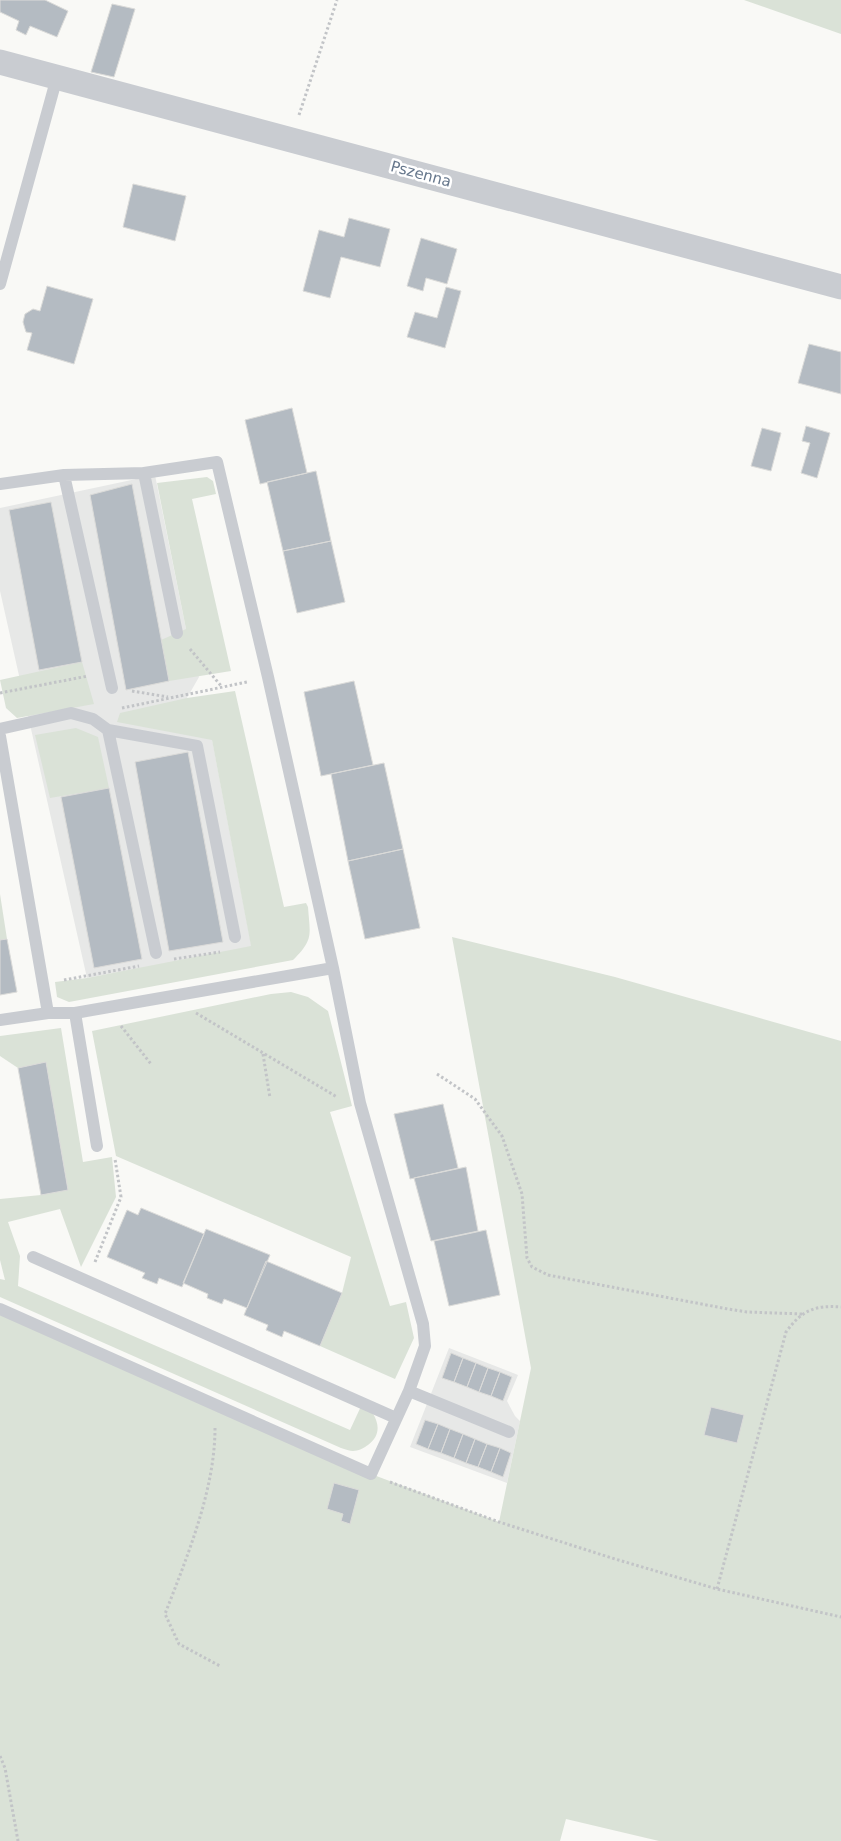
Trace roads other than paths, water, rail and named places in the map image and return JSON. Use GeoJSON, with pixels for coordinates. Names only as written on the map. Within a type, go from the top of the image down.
{"type":"FeatureCollection","features":[{"type":"Feature","properties":{"kind":"street","name":"Pszenna"},"geometry":{"type":"LineString","coordinates":[[0,62],[841,287]]}},
{"type":"Feature","properties":{"kind":"lane"},"geometry":{"type":"LineString","coordinates":[[0,284],[57,77]]}},
{"type":"Feature","properties":{"kind":"lane"},"geometry":{"type":"LineString","coordinates":[[0,484],[64,475],[144,473],[217,462],[333,968],[360,1103],[423,1324],[425,1346],[409,1391],[371,1474],[0,1309]]}},
{"type":"Feature","properties":{"kind":"lane"},"geometry":{"type":"LineString","coordinates":[[144,473],[177,633]]}},
{"type":"Feature","properties":{"kind":"lane"},"geometry":{"type":"LineString","coordinates":[[64,475],[112,688]]}},
{"type":"Feature","properties":{"kind":"lane"},"geometry":{"type":"LineString","coordinates":[[0,729],[72,713],[93,719],[108,730],[197,746],[235,937]]}},
{"type":"Feature","properties":{"kind":"lane"},"geometry":{"type":"LineString","coordinates":[[108,730],[156,953]]}},
{"type":"Feature","properties":{"kind":"lane"},"geometry":{"type":"LineString","coordinates":[[0,736],[48,1013]]}},
{"type":"Feature","properties":{"kind":"lane"},"geometry":{"type":"LineString","coordinates":[[0,1020],[48,1013],[75,1013],[333,968]]}},
{"type":"Feature","properties":{"kind":"lane"},"geometry":{"type":"LineString","coordinates":[[75,1013],[97,1146]]}},
{"type":"Feature","properties":{"kind":"lane"},"geometry":{"type":"LineString","coordinates":[[34,1257],[396,1418]]}},
{"type":"Feature","properties":{"kind":"lane"},"geometry":{"type":"LineString","coordinates":[[409,1391],[509,1432]]}}]}
